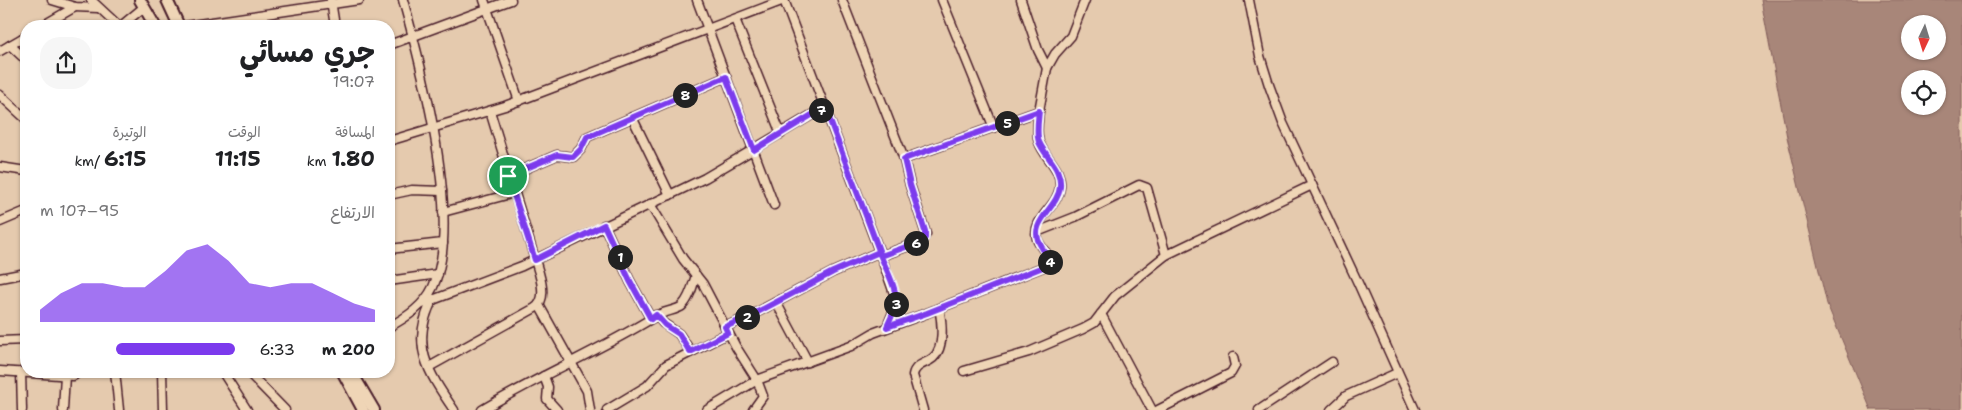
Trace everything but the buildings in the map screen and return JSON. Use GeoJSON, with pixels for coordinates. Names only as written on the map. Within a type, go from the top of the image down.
{"type":"FeatureCollection","features":[{"type":"Feature","properties":{"kind":"main road"},"geometry":{"type":"LineString","coordinates":[[167,0],[176,20]]}},
{"type":"Feature","properties":{"kind":"main road"},"geometry":{"type":"LineString","coordinates":[[142,4],[151,20]]}},
{"type":"Feature","properties":{"kind":"main road"},"geometry":{"type":"LineString","coordinates":[[346,378],[363,410]]}},
{"type":"Feature","properties":{"kind":"main road"},"geometry":{"type":"LineString","coordinates":[[355,378],[374,410]]}},
{"type":"Feature","properties":{"kind":"street"},"geometry":{"type":"LineString","coordinates":[[52,0],[75,7],[98,8]]}},
{"type":"Feature","properties":{"kind":"street"},"geometry":{"type":"LineString","coordinates":[[91,0],[98,8],[116,20]]}},
{"type":"Feature","properties":{"kind":"street"},"geometry":{"type":"LineString","coordinates":[[222,20],[331,2],[359,0]]}},
{"type":"Feature","properties":{"kind":"street"},"geometry":{"type":"LineString","coordinates":[[403,0],[434,129],[442,191],[443,242],[438,274],[432,289],[422,304]]}},
{"type":"Feature","properties":{"kind":"street"},"geometry":{"type":"LineString","coordinates":[[484,0],[519,101]]}},
{"type":"Feature","properties":{"kind":"street"},"geometry":{"type":"LineString","coordinates":[[395,44],[511,0]]}},
{"type":"Feature","properties":{"kind":"street"},"geometry":{"type":"LineString","coordinates":[[697,0],[774,205]]}},
{"type":"Feature","properties":{"kind":"street"},"geometry":{"type":"LineString","coordinates":[[395,139],[490,112],[784,0],[896,299],[896,305],[887,327]]}},
{"type":"Feature","properties":{"kind":"street"},"geometry":{"type":"LineString","coordinates":[[607,410],[647,386],[666,365],[776,302],[833,272],[880,254],[922,241],[925,238],[925,231],[910,185],[904,159],[842,0]]}},
{"type":"Feature","properties":{"kind":"street"},"geometry":{"type":"LineString","coordinates":[[942,0],[994,128]]}},
{"type":"Feature","properties":{"kind":"street"},"geometry":{"type":"LineString","coordinates":[[1021,0],[1038,50],[1048,68]]}},
{"type":"Feature","properties":{"kind":"street"},"geometry":{"type":"LineString","coordinates":[[707,410],[757,380],[851,346],[868,335],[887,327],[1048,265],[1050,258],[1041,247],[1036,232],[1039,222],[1057,198],[1060,188],[1057,170],[1039,141],[1039,111],[1048,68],[1055,54],[1071,36],[1085,0]]}},
{"type":"Feature","properties":{"kind":"street"},"geometry":{"type":"LineString","coordinates":[[1249,0],[1268,86],[1283,123],[1414,410]]}},
{"type":"Feature","properties":{"kind":"street"},"geometry":{"type":"LineString","coordinates":[[331,2],[334,20]]}},
{"type":"Feature","properties":{"kind":"street"},"geometry":{"type":"LineString","coordinates":[[128,20],[142,4]]}},
{"type":"Feature","properties":{"kind":"street"},"geometry":{"type":"LineString","coordinates":[[52,20],[75,7]]}},
{"type":"Feature","properties":{"kind":"street"},"geometry":{"type":"LineString","coordinates":[[735,19],[781,134]]}},
{"type":"Feature","properties":{"kind":"street"},"geometry":{"type":"LineString","coordinates":[[0,51],[20,39]]}},
{"type":"Feature","properties":{"kind":"street"},"geometry":{"type":"LineString","coordinates":[[10,45],[20,54]]}},
{"type":"Feature","properties":{"kind":"street"},"geometry":{"type":"LineString","coordinates":[[508,176],[557,155],[573,157],[581,149],[587,137],[726,77]]}},
{"type":"Feature","properties":{"kind":"street"},"geometry":{"type":"LineString","coordinates":[[0,95],[20,113]]}},
{"type":"Feature","properties":{"kind":"street"},"geometry":{"type":"LineString","coordinates":[[395,323],[422,304],[490,280],[535,260],[604,225],[705,178],[825,107]]}},
{"type":"Feature","properties":{"kind":"street"},"geometry":{"type":"LineString","coordinates":[[904,159],[1039,111]]}},
{"type":"Feature","properties":{"kind":"street"},"geometry":{"type":"LineString","coordinates":[[429,367],[539,305],[541,299],[541,284],[535,260],[490,112]]}},
{"type":"Feature","properties":{"kind":"street"},"geometry":{"type":"LineString","coordinates":[[632,117],[670,194]]}},
{"type":"Feature","properties":{"kind":"street"},"geometry":{"type":"LineString","coordinates":[[0,168],[20,170]]}},
{"type":"Feature","properties":{"kind":"street"},"geometry":{"type":"LineString","coordinates":[[1036,232],[1075,217],[1139,185],[1147,188],[1166,255]]}},
{"type":"Feature","properties":{"kind":"street"},"geometry":{"type":"LineString","coordinates":[[964,371],[1029,352],[1088,326],[1101,314],[1115,296],[1166,255],[1312,185]]}},
{"type":"Feature","properties":{"kind":"street"},"geometry":{"type":"LineString","coordinates":[[395,194],[412,190],[442,191]]}},
{"type":"Feature","properties":{"kind":"street"},"geometry":{"type":"LineString","coordinates":[[443,212],[514,193]]}},
{"type":"Feature","properties":{"kind":"street"},"geometry":{"type":"LineString","coordinates":[[650,204],[683,259],[703,284],[726,330],[757,380],[763,396],[753,410]]}},
{"type":"Feature","properties":{"kind":"street"},"geometry":{"type":"LineString","coordinates":[[0,222],[20,214]]}},
{"type":"Feature","properties":{"kind":"street"},"geometry":{"type":"LineString","coordinates":[[604,225],[630,281],[653,317],[679,334],[690,352]]}},
{"type":"Feature","properties":{"kind":"street"},"geometry":{"type":"LineString","coordinates":[[395,248],[443,242]]}},
{"type":"Feature","properties":{"kind":"street"},"geometry":{"type":"LineString","coordinates":[[0,278],[20,274]]}},
{"type":"Feature","properties":{"kind":"street"},"geometry":{"type":"LineString","coordinates":[[395,280],[438,274]]}},
{"type":"Feature","properties":{"kind":"street"},"geometry":{"type":"LineString","coordinates":[[482,410],[517,389],[653,317],[682,307],[690,294],[696,274]]}},
{"type":"Feature","properties":{"kind":"street"},"geometry":{"type":"LineString","coordinates":[[433,300],[424,317],[421,335],[422,348],[429,367],[454,410]]}},
{"type":"Feature","properties":{"kind":"street"},"geometry":{"type":"LineString","coordinates":[[776,302],[808,362]]}},
{"type":"Feature","properties":{"kind":"street"},"geometry":{"type":"LineString","coordinates":[[539,305],[587,391],[590,410]]}},
{"type":"Feature","properties":{"kind":"street"},"geometry":{"type":"LineString","coordinates":[[922,410],[912,375],[916,367],[935,357],[937,353],[942,331],[939,308]]}},
{"type":"Feature","properties":{"kind":"street"},"geometry":{"type":"LineString","coordinates":[[1101,314],[1124,354],[1152,410]]}},
{"type":"Feature","properties":{"kind":"street"},"geometry":{"type":"LineString","coordinates":[[0,341],[20,340]]}},
{"type":"Feature","properties":{"kind":"street"},"geometry":{"type":"LineString","coordinates":[[1158,410],[1231,373],[1235,366],[1232,357]]}},
{"type":"Feature","properties":{"kind":"street"},"geometry":{"type":"LineString","coordinates":[[1259,410],[1332,362]]}},
{"type":"Feature","properties":{"kind":"street"},"geometry":{"type":"LineString","coordinates":[[0,371],[20,372]]}},
{"type":"Feature","properties":{"kind":"street"},"geometry":{"type":"LineString","coordinates":[[1331,410],[1346,396],[1397,373]]}},
{"type":"Feature","properties":{"kind":"street"},"geometry":{"type":"LineString","coordinates":[[544,376],[548,387],[547,399],[557,410]]}},
{"type":"Feature","properties":{"kind":"street"},"geometry":{"type":"LineString","coordinates":[[21,378],[22,410]]}},
{"type":"Feature","properties":{"kind":"street"},"geometry":{"type":"LineString","coordinates":[[63,410],[65,378]]}},
{"type":"Feature","properties":{"kind":"street"},"geometry":{"type":"LineString","coordinates":[[116,378],[119,410]]}},
{"type":"Feature","properties":{"kind":"street"},"geometry":{"type":"LineString","coordinates":[[162,378],[163,410]]}},
{"type":"Feature","properties":{"kind":"street"},"geometry":{"type":"LineString","coordinates":[[226,378],[247,410]]}},
{"type":"Feature","properties":{"kind":"street"},"geometry":{"type":"LineString","coordinates":[[254,378],[285,410]]}},
{"type":"Feature","properties":{"kind":"shaded area"},"geometry":{"type":"Polygon","coordinates":[[[1761,0],[1962,0],[1962,410],[1871,410],[1827,304],[1787,137],[1761,0]]]}},
{"type":"Feature","properties":{"kind":"route"},"geometry":{"type":"LineString","coordinates":[[726,77],[754,150],[825,107],[881,256],[922,241],[926,234],[910,185],[904,159],[1039,111],[1039,141],[1057,170],[1060,178],[1060,188],[1057,198],[1039,222],[1036,232],[1041,247],[1050,258],[1048,265],[887,327],[896,305],[896,299],[879,252],[833,272],[750,316],[725,327],[728,333],[690,352],[676,331],[665,325],[656,315],[651,319],[630,281],[604,225],[535,260],[508,176],[557,155],[573,157],[581,149],[587,137],[726,77]]}}]}
